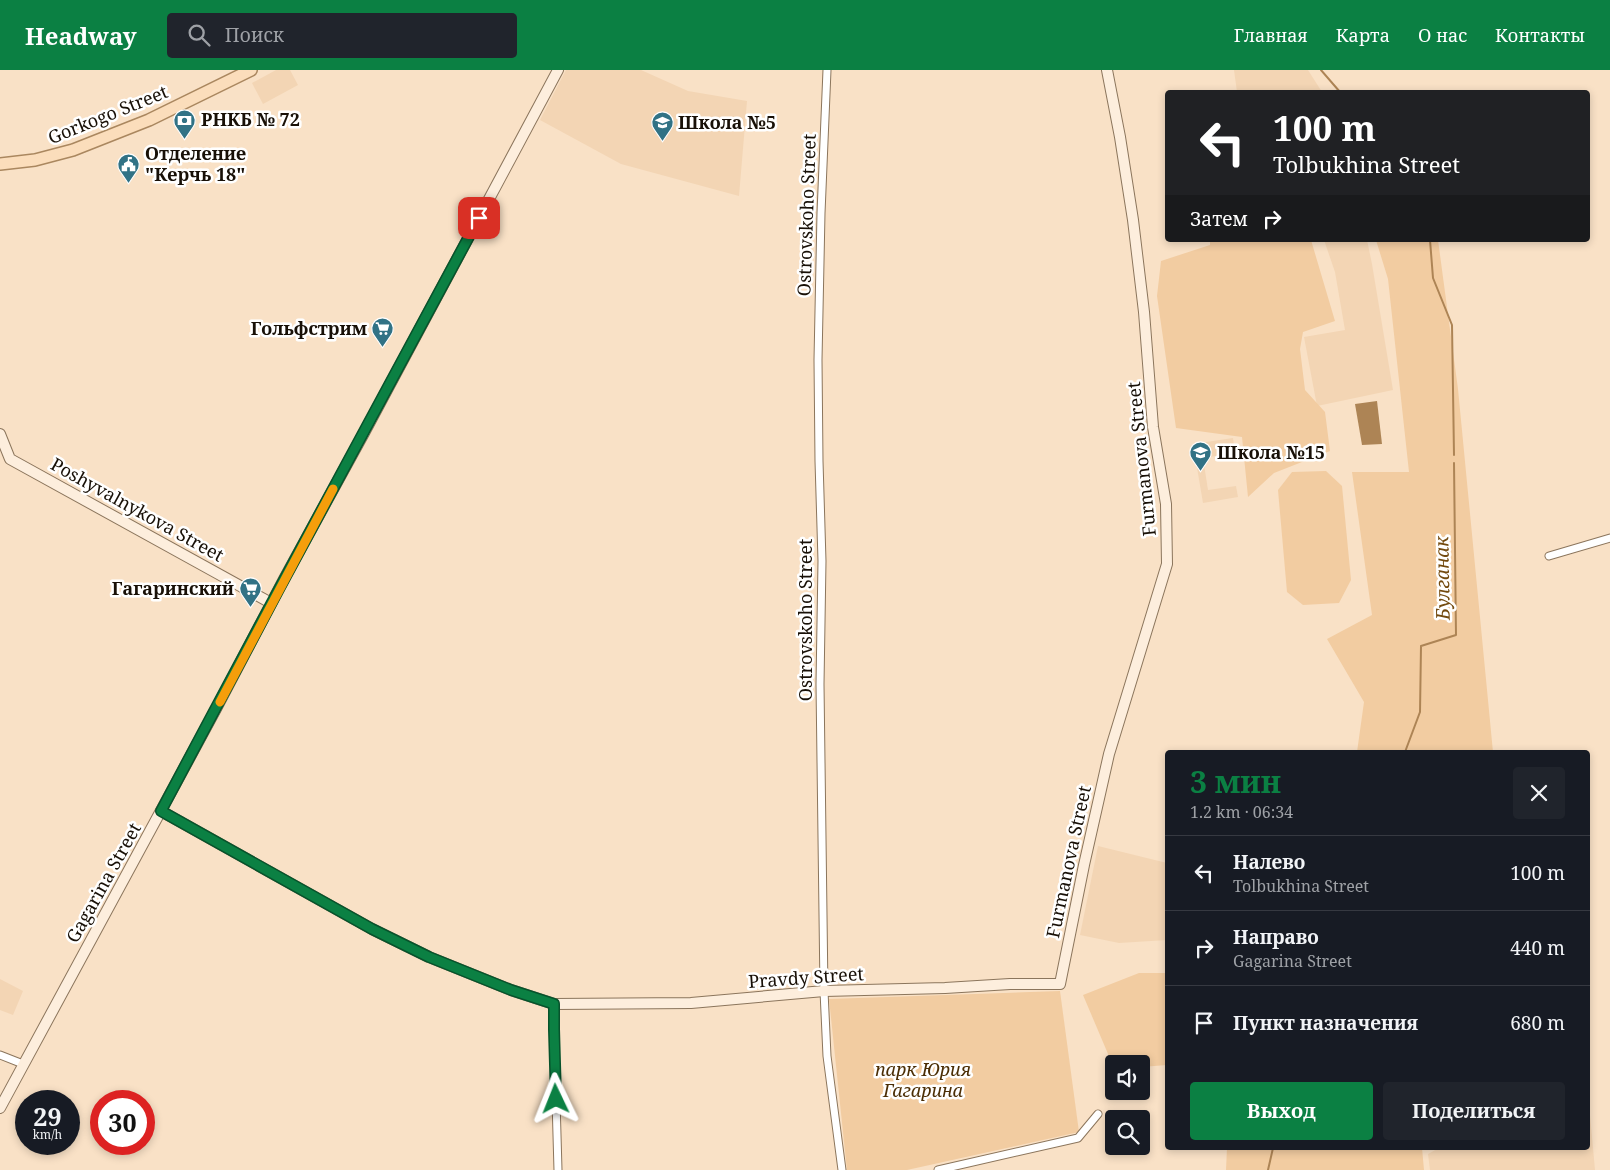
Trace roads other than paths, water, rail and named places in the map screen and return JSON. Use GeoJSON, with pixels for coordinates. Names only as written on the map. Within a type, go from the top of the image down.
{"type":"FeatureCollection","features":[{"type":"Feature","properties":{"kind":"main road","name":"Gorkogo Street"},"geometry":{"type":"LineString","coordinates":[[0,164],[35,160],[74,150],[149,120],[250,70]]}},
{"type":"Feature","properties":{"kind":"main road","name":"Gagarina Street"},"geometry":{"type":"LineString","coordinates":[[0,1108],[558,70]]}},
{"type":"Feature","properties":{"kind":"main road","name":"Furmanova Street"},"geometry":{"type":"LineString","coordinates":[[1060,984],[1109,754],[1167,564],[1166,504],[1153,427],[1144,312],[1133,220],[1107,70]]}},
{"type":"Feature","properties":{"kind":"main road","name":"Poshyvalnykova Street"},"geometry":{"type":"LineString","coordinates":[[0,434],[10,459],[271,603]]}},
{"type":"Feature","properties":{"kind":"main road","name":"Pravdy Street"},"geometry":{"type":"LineString","coordinates":[[161,811],[372,929],[429,957],[511,990],[554,1004],[691,1003],[824,991],[1060,984]]}},
{"type":"Feature","properties":{"kind":"street","name":"Ostrovskoho Street"},"geometry":{"type":"LineString","coordinates":[[827,70],[821,213],[818,360],[822,561],[820,684],[824,991],[827,1056],[842,1170]]}},
{"type":"Feature","properties":{"kind":"street"},"geometry":{"type":"LineString","coordinates":[[1549,556],[1610,538]]}},
{"type":"Feature","properties":{"kind":"street"},"geometry":{"type":"LineString","coordinates":[[554,1004],[558,1170]]}},
{"type":"Feature","properties":{"kind":"street"},"geometry":{"type":"LineString","coordinates":[[0,1055],[22,1064]]}},
{"type":"Feature","properties":{"kind":"street"},"geometry":{"type":"LineString","coordinates":[[938,1170],[1078,1138],[1098,1114]]}},
{"type":"Feature","properties":{"kind":"waterway","name":"Булганак"},"geometry":{"type":"LineString","coordinates":[[1321,70],[1338,90]]}},
{"type":"Feature","properties":{"kind":"waterway","name":"Булганак"},"geometry":{"type":"LineString","coordinates":[[1430,242],[1433,278],[1452,325],[1454,455]]}},
{"type":"Feature","properties":{"kind":"waterway","name":"Булганак"},"geometry":{"type":"LineString","coordinates":[[1406,750],[1420,712],[1421,646],[1456,635],[1454,463]]}},
{"type":"Feature","properties":{"kind":"waterway","name":"Булганак"},"geometry":{"type":"LineString","coordinates":[[1268,1170],[1273,1150]]}},
{"type":"Feature","properties":{"kind":"place","name":"РНКБ № 72"},"geometry":{"type":"Point","coordinates":[185,139]}},
{"type":"Feature","properties":{"kind":"place","name":"Школа №5"},"geometry":{"type":"Point","coordinates":[662,142]}},
{"type":"Feature","properties":{"kind":"place","name":"Отделение \"Керчь 18\""},"geometry":{"type":"Point","coordinates":[129,183]}},
{"type":"Feature","properties":{"kind":"place","name":"Гольфстрим"},"geometry":{"type":"Point","coordinates":[383,348]}},
{"type":"Feature","properties":{"kind":"place","name":"Школа №15"},"geometry":{"type":"Point","coordinates":[1201,472]}},
{"type":"Feature","properties":{"kind":"place","name":"Гагаринский"},"geometry":{"type":"Point","coordinates":[250,608]}},
{"type":"Feature","properties":{"kind":"park label","name":"парк Юрия Гагарина"},"geometry":{"type":"Point","coordinates":[923,1080]}}]}
